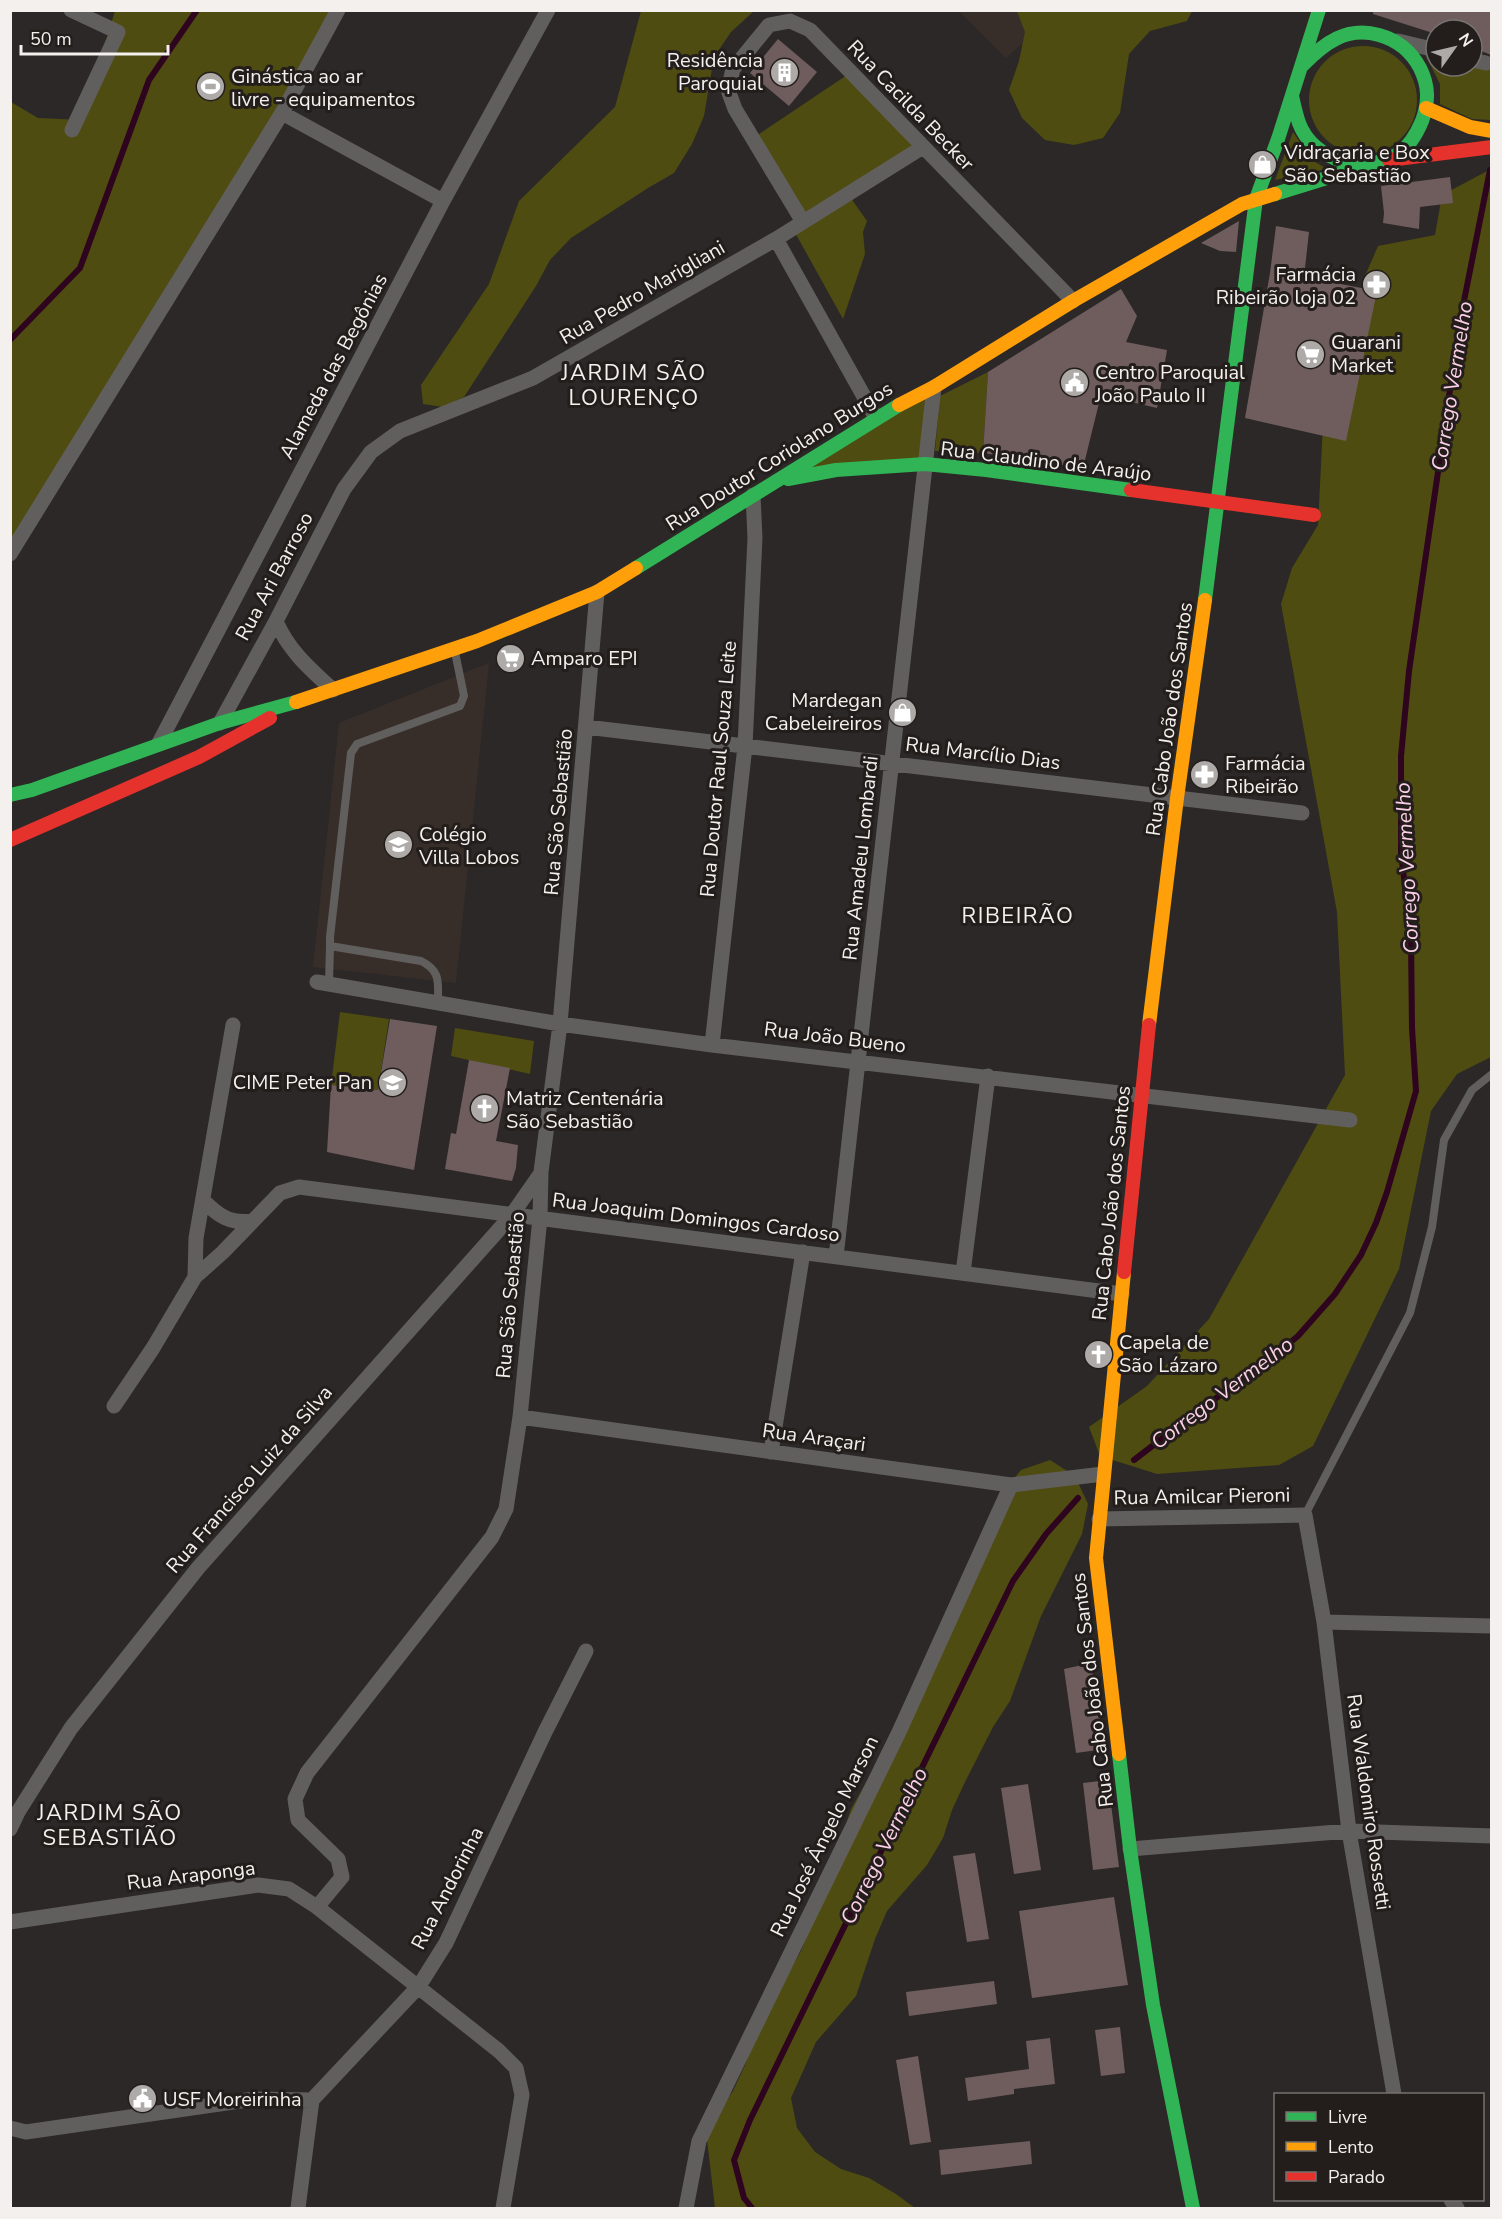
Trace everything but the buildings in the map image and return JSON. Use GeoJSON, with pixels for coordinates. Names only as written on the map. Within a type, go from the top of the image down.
{"type":"FeatureCollection","features":[{"type":"Feature","properties":{"kind":"street"},"geometry":{"type":"LineString","coordinates":[[71,10],[118,32],[72,130]]}},
{"type":"Feature","properties":{"kind":"street"},"geometry":{"type":"LineString","coordinates":[[10,555],[282,112],[338,10]]}},
{"type":"Feature","properties":{"kind":"street","name":"Alameda das Begônias"},"geometry":{"type":"LineString","coordinates":[[159,743],[443,201],[548,10]]}},
{"type":"Feature","properties":{"kind":"street"},"geometry":{"type":"LineString","coordinates":[[1319,10],[1292,95],[1299,126],[1307,140],[1319,151],[1335,160],[1354,165],[1491,147]]}},
{"type":"Feature","properties":{"kind":"street","name":"Rua Cacilda Becker"},"geometry":{"type":"LineString","coordinates":[[803,222],[735,109],[728,90],[733,69],[769,26],[790,21],[810,30],[1073,301]]}},
{"type":"Feature","properties":{"kind":"street"},"geometry":{"type":"LineString","coordinates":[[1301,67],[1318,48],[1339,35],[1366,31],[1424,47]]}},
{"type":"Feature","properties":{"kind":"street"},"geometry":{"type":"LineString","coordinates":[[1377,162],[1406,147],[1424,120],[1426,108],[1428,86],[1416,58],[1395,40]]}},
{"type":"Feature","properties":{"kind":"street","name":"Rua Cabo João dos Santos"},"geometry":{"type":"LineString","coordinates":[[1193,2208],[1153,2005],[1130,1849],[1096,1558],[1141,1095],[1177,798],[1219,503],[1256,199],[1292,95]]}},
{"type":"Feature","properties":{"kind":"street"},"geometry":{"type":"LineString","coordinates":[[1426,108],[1470,127],[1491,131]]}},
{"type":"Feature","properties":{"kind":"street"},"geometry":{"type":"LineString","coordinates":[[282,112],[443,201]]}},
{"type":"Feature","properties":{"kind":"street","name":"Rua Pedro Marigliani"},"geometry":{"type":"LineString","coordinates":[[371,452],[400,431],[533,378],[776,239],[922,147]]}},
{"type":"Feature","properties":{"kind":"street","name":"Rua Doutor Coriolano Burgos"},"geometry":{"type":"LineString","coordinates":[[302,700],[455,648],[597,592],[876,418],[934,387],[1073,301],[1235,208],[1256,199],[1377,162]]}},
{"type":"Feature","properties":{"kind":"street"},"geometry":{"type":"LineString","coordinates":[[776,239],[876,418]]}},
{"type":"Feature","properties":{"kind":"street","name":"Rua Amadeu Lombardi"},"geometry":{"type":"LineString","coordinates":[[836,1257],[934,387]]}},
{"type":"Feature","properties":{"kind":"street","name":"Rua Ari Barroso"},"geometry":{"type":"LineString","coordinates":[[220,723],[344,489],[371,452]]}},
{"type":"Feature","properties":{"kind":"street","name":"Rua Claudino de Araújo"},"geometry":{"type":"LineString","coordinates":[[774,481],[836,470],[926,464],[986,470],[1314,515]]}},
{"type":"Feature","properties":{"kind":"street","name":"Rua Doutor Raul Souza Leite"},"geometry":{"type":"LineString","coordinates":[[712,1044],[745,746],[755,538],[753,495]]}},
{"type":"Feature","properties":{"kind":"street","name":"Rua São Sebastião"},"geometry":{"type":"LineString","coordinates":[[317,1907],[342,1877],[338,1859],[298,1820],[295,1799],[306,1773],[492,1537],[506,1509],[520,1417],[540,1218],[541,1172],[560,1024],[597,592]]}},
{"type":"Feature","properties":{"kind":"street"},"geometry":{"type":"LineString","coordinates":[[276,621],[282,637],[297,657],[333,690]]}},
{"type":"Feature","properties":{"kind":"street"},"geometry":{"type":"LineString","coordinates":[[10,795],[32,790],[220,723],[302,700]]}},
{"type":"Feature","properties":{"kind":"street"},"geometry":{"type":"LineString","coordinates":[[10,840],[199,757],[302,700]]}},
{"type":"Feature","properties":{"kind":"street"},"geometry":{"type":"LineString","coordinates":[[199,757],[220,723]]}},
{"type":"Feature","properties":{"kind":"street","name":"Rua Marcílio Dias"},"geometry":{"type":"LineString","coordinates":[[586,727],[1302,813]]}},
{"type":"Feature","properties":{"kind":"street","name":"Rua João Bueno"},"geometry":{"type":"LineString","coordinates":[[323,983],[560,1024],[1350,1120]]}},
{"type":"Feature","properties":{"kind":"street"},"geometry":{"type":"LineString","coordinates":[[114,1406],[153,1348],[195,1277],[196,1238],[233,1025]]}},
{"type":"Feature","properties":{"kind":"street"},"geometry":{"type":"LineString","coordinates":[[963,1274],[988,1076]]}},
{"type":"Feature","properties":{"kind":"street","name":"Rua Francisco Luiz da Silva"},"geometry":{"type":"LineString","coordinates":[[10,1829],[18,1812],[71,1728],[198,1568],[511,1216],[541,1172]]}},
{"type":"Feature","properties":{"kind":"street","name":"Rua Joaquim Domingos Cardoso"},"geometry":{"type":"LineString","coordinates":[[195,1277],[223,1252],[280,1193],[299,1187],[1122,1294]]}},
{"type":"Feature","properties":{"kind":"street"},"geometry":{"type":"LineString","coordinates":[[202,1200],[215,1214],[229,1221],[240,1223],[253,1221]]}},
{"type":"Feature","properties":{"kind":"street"},"geometry":{"type":"LineString","coordinates":[[771,1452],[802,1252]]}},
{"type":"Feature","properties":{"kind":"street","name":"Rua Araçari"},"geometry":{"type":"LineString","coordinates":[[520,1417],[1011,1485],[1103,1474]]}},
{"type":"Feature","properties":{"kind":"street","name":"Rua José Ângelo Marson"},"geometry":{"type":"LineString","coordinates":[[686,2208],[699,2140],[898,1732],[1011,1485]]}},
{"type":"Feature","properties":{"kind":"street","name":"Rua Amilcar Pieroni"},"geometry":{"type":"LineString","coordinates":[[1099,1519],[1305,1515]]}},
{"type":"Feature","properties":{"kind":"street","name":"Rua Waldomiro Rossetti"},"geometry":{"type":"LineString","coordinates":[[1305,1515],[1324,1622],[1349,1831],[1394,2093]]}},
{"type":"Feature","properties":{"kind":"street"},"geometry":{"type":"LineString","coordinates":[[1324,1622],[1491,1626]]}},
{"type":"Feature","properties":{"kind":"street","name":"Rua Andorinha"},"geometry":{"type":"LineString","coordinates":[[312,2100],[418,1986],[446,1943],[545,1732],[586,1651]]}},
{"type":"Feature","properties":{"kind":"street"},"geometry":{"type":"LineString","coordinates":[[1130,1849],[1349,1831],[1491,1836]]}},
{"type":"Feature","properties":{"kind":"street","name":"Rua Araponga"},"geometry":{"type":"LineString","coordinates":[[11,1921],[258,1885],[289,1889],[317,1907],[418,1986],[499,2051],[516,2068],[522,2095],[503,2208]]}},
{"type":"Feature","properties":{"kind":"street"},"geometry":{"type":"LineString","coordinates":[[10,2128],[26,2132],[254,2099],[312,2100],[298,2208]]}},
{"type":"Feature","properties":{"kind":"lane"},"geometry":{"type":"LineString","coordinates":[[323,983],[330,946],[351,753],[357,744],[460,705],[464,696],[455,648]]}},
{"type":"Feature","properties":{"kind":"lane"},"geometry":{"type":"LineString","coordinates":[[330,946],[421,961],[432,966],[438,977],[438,1002]]}},
{"type":"Feature","properties":{"kind":"lane"},"geometry":{"type":"LineString","coordinates":[[1305,1515],[1410,1313],[1432,1227],[1444,1140],[1472,1090],[1491,1074]]}},
{"type":"Feature","properties":{"kind":"shaded area"},"geometry":{"type":"Polygon","coordinates":[[[1017,10],[1192,11],[1187,21],[1150,31],[1129,54],[1120,113],[1103,138],[1074,145],[1045,140],[1022,118],[1009,90],[1019,61],[1025,32],[1017,10]]]}},
{"type":"Feature","properties":{"kind":"shaded area"},"geometry":{"type":"Polygon","coordinates":[[[115,11],[338,11],[11,553],[11,102],[38,118],[81,120],[115,11]]]}},
{"type":"Feature","properties":{"kind":"shaded area"},"geometry":{"type":"Polygon","coordinates":[[[641,11],[754,11],[731,32],[714,57],[704,116],[692,144],[674,173],[571,238],[550,260],[536,286],[464,397],[443,407],[423,404],[421,385],[489,284],[519,201],[615,107],[641,11]]]}},
{"type":"Feature","properties":{"kind":"shaded area"},"geometry":{"type":"Polygon","coordinates":[[[959,11],[1059,11],[1006,58],[959,11]]]}},
{"type":"Feature","properties":{"kind":"shaded area"},"geometry":{"type":"Polygon","coordinates":[[[1363,46],[1384,50],[1401,62],[1413,79],[1417,100],[1413,121],[1401,138],[1384,150],[1363,154],[1342,150],[1325,138],[1313,121],[1309,100],[1313,79],[1325,62],[1342,50],[1363,46]]]}},
{"type":"Feature","properties":{"kind":"shaded area"},"geometry":{"type":"Polygon","coordinates":[[[1491,59],[1491,120],[1472,119],[1440,104],[1440,84],[1437,78],[1484,78],[1484,61],[1491,59]]]}},
{"type":"Feature","properties":{"kind":"shaded area"},"geometry":{"type":"Polygon","coordinates":[[[850,73],[920,145],[848,194],[867,221],[863,232],[865,254],[843,319],[793,229],[802,223],[753,138],[850,73]]]}},
{"type":"Feature","properties":{"kind":"shaded area"},"geometry":{"type":"Polygon","coordinates":[[[1293,132],[1312,160],[1327,169],[1275,180],[1293,132]]]}},
{"type":"Feature","properties":{"kind":"shaded area"},"geometry":{"type":"Polygon","coordinates":[[[1491,169],[1491,1057],[1457,1074],[1431,1111],[1399,1269],[1313,1446],[1279,1465],[1157,1474],[1100,1456],[1089,1427],[1147,1386],[1209,1319],[1345,1075],[1337,912],[1281,604],[1292,568],[1318,525],[1323,424],[1361,347],[1365,276],[1378,246],[1435,235],[1442,195],[1491,169]]]}},
{"type":"Feature","properties":{"kind":"shaded area"},"geometry":{"type":"Polygon","coordinates":[[[988,372],[983,453],[935,451],[940,396],[988,372]]]}},
{"type":"Feature","properties":{"kind":"shaded area"},"geometry":{"type":"Polygon","coordinates":[[[931,392],[923,462],[796,471],[931,392]]]}},
{"type":"Feature","properties":{"kind":"shaded area","name":"Colégio Villa Lobos"},"geometry":{"type":"Polygon","coordinates":[[[489,663],[456,983],[313,967],[339,723],[489,663]]]}},
{"type":"Feature","properties":{"kind":"shaded area"},"geometry":{"type":"Polygon","coordinates":[[[340,1012],[389,1019],[378,1090],[331,1085],[340,1012]]]}},
{"type":"Feature","properties":{"kind":"shaded area"},"geometry":{"type":"Polygon","coordinates":[[[455,1028],[534,1041],[530,1074],[451,1056],[455,1028]]]}},
{"type":"Feature","properties":{"kind":"shaded area"},"geometry":{"type":"Polygon","coordinates":[[[1050,1460],[1075,1476],[1088,1504],[1082,1534],[1041,1616],[1010,1701],[993,1727],[965,1782],[952,1810],[943,1838],[927,1865],[887,1911],[856,1996],[816,2042],[791,2098],[797,2128],[815,2152],[841,2169],[869,2178],[915,2208],[715,2208],[706,2131],[733,2091],[746,2063],[755,2034],[801,1951],[823,1895],[851,1809],[886,1747],[1002,1493],[1021,1470],[1050,1460]]]}},
{"type":"Feature","properties":{"kind":"waterway"},"geometry":{"type":"LineString","coordinates":[[10,340],[80,268],[149,80],[197,10]]}},
{"type":"Feature","properties":{"kind":"waterway","name":"Corrego Vermelho"},"geometry":{"type":"LineString","coordinates":[[1134,1460],[1203,1407],[1259,1369],[1298,1336],[1335,1294],[1361,1255],[1376,1223],[1416,1091],[1412,1028],[1411,936],[1401,853],[1401,756],[1409,671],[1460,321],[1490,170]]}},
{"type":"Feature","properties":{"kind":"waterway","name":"Corrego Vermelho"},"geometry":{"type":"LineString","coordinates":[[752,2208],[744,2198],[734,2160],[750,2120],[1013,1581],[1046,1534],[1078,1498]]}},
{"type":"Feature","properties":{"kind":"traffic: fast"},"geometry":{"type":"LineString","coordinates":[[1205,600],[1256,199],[1278,139],[1319,10]]}},
{"type":"Feature","properties":{"kind":"traffic: fast"},"geometry":{"type":"LineString","coordinates":[[1292,96],[1299,123],[1306,136],[1316,147],[1341,161],[1371,163],[1398,154],[1413,139],[1422,121],[1427,94],[1423,75],[1412,56],[1392,40],[1367,33],[1346,35],[1328,43],[1303,65]]}},
{"type":"Feature","properties":{"kind":"traffic: fast"},"geometry":{"type":"LineString","coordinates":[[1275,194],[1372,164]]}},
{"type":"Feature","properties":{"kind":"traffic: fast"},"geometry":{"type":"LineString","coordinates":[[636,568],[899,405]]}},
{"type":"Feature","properties":{"kind":"traffic: fast"},"geometry":{"type":"LineString","coordinates":[[788,479],[836,470],[925,464],[1131,490]]}},
{"type":"Feature","properties":{"kind":"traffic: fast"},"geometry":{"type":"LineString","coordinates":[[10,795],[32,790],[220,723],[296,702]]}},
{"type":"Feature","properties":{"kind":"traffic: fast"},"geometry":{"type":"LineString","coordinates":[[1119,1754],[1130,1849],[1153,2005],[1193,2208]]}},
{"type":"Feature","properties":{"kind":"traffic: slow"},"geometry":{"type":"LineString","coordinates":[[1426,108],[1470,127],[1492,131]]}},
{"type":"Feature","properties":{"kind":"traffic: slow"},"geometry":{"type":"LineString","coordinates":[[899,405],[934,387],[1073,301],[1242,204],[1275,194]]}},
{"type":"Feature","properties":{"kind":"traffic: slow"},"geometry":{"type":"LineString","coordinates":[[296,702],[477,641],[597,592],[636,568]]}},
{"type":"Feature","properties":{"kind":"traffic: slow"},"geometry":{"type":"LineString","coordinates":[[1149,1025],[1177,798],[1205,600]]}},
{"type":"Feature","properties":{"kind":"traffic: slow"},"geometry":{"type":"LineString","coordinates":[[1119,1754],[1096,1558],[1124,1272]]}},
{"type":"Feature","properties":{"kind":"traffic: jam"},"geometry":{"type":"LineString","coordinates":[[1389,160],[1492,147]]}},
{"type":"Feature","properties":{"kind":"traffic: jam"},"geometry":{"type":"LineString","coordinates":[[1131,490],[1314,515]]}},
{"type":"Feature","properties":{"kind":"traffic: jam"},"geometry":{"type":"LineString","coordinates":[[10,840],[199,757],[270,718]]}},
{"type":"Feature","properties":{"kind":"traffic: jam"},"geometry":{"type":"LineString","coordinates":[[1124,1272],[1149,1025]]}},
{"type":"Feature","properties":{"kind":"place","name":"Residência Paroquial"},"geometry":{"type":"Point","coordinates":[784,72]}},
{"type":"Feature","properties":{"kind":"place","name":"Ginástica ao ar livre - equipamentos"},"geometry":{"type":"Point","coordinates":[210,87]}},
{"type":"Feature","properties":{"kind":"place","name":"Vidraçaria e Box São Sebastião"},"geometry":{"type":"Point","coordinates":[1263,164]}},
{"type":"Feature","properties":{"kind":"place","name":"Farmácia Ribeirão loja 02"},"geometry":{"type":"Point","coordinates":[1377,285]}},
{"type":"Feature","properties":{"kind":"place","name":"Guarani Market"},"geometry":{"type":"Point","coordinates":[1310,354]}},
{"type":"Feature","properties":{"kind":"place","name":"Centro Paroquial João Paulo II"},"geometry":{"type":"Point","coordinates":[1074,383]}},
{"type":"Feature","properties":{"kind":"place","name":"Amparo EPI"},"geometry":{"type":"Point","coordinates":[510,658]}},
{"type":"Feature","properties":{"kind":"place","name":"Mardegan Cabeleireiros"},"geometry":{"type":"Point","coordinates":[903,712]}},
{"type":"Feature","properties":{"kind":"place","name":"Farmácia Ribeirão"},"geometry":{"type":"Point","coordinates":[1204,775]}},
{"type":"Feature","properties":{"kind":"place","name":"Colégio Villa Lobos"},"geometry":{"type":"Point","coordinates":[398,845]}},
{"type":"Feature","properties":{"kind":"place","name":"CIME Peter Pan"},"geometry":{"type":"Point","coordinates":[393,1082]}},
{"type":"Feature","properties":{"kind":"place","name":"Matriz Centenária São Sebastião"},"geometry":{"type":"Point","coordinates":[485,1109]}},
{"type":"Feature","properties":{"kind":"place","name":"Capela de São Lázaro"},"geometry":{"type":"Point","coordinates":[1098,1354]}},
{"type":"Feature","properties":{"kind":"place","name":"USF Moreirinha"},"geometry":{"type":"Point","coordinates":[142,2099]}},
{"type":"Feature","properties":{"kind":"district","name":"JARDIM SÃO LOURENÇO"},"geometry":{"type":"Point","coordinates":[634,384]}},
{"type":"Feature","properties":{"kind":"district","name":"RIBEIRÃO"},"geometry":{"type":"Point","coordinates":[1018,915]}},
{"type":"Feature","properties":{"kind":"district","name":"JARDIM SÃO SEBASTIÃO"},"geometry":{"type":"Point","coordinates":[110,1824]}}]}
